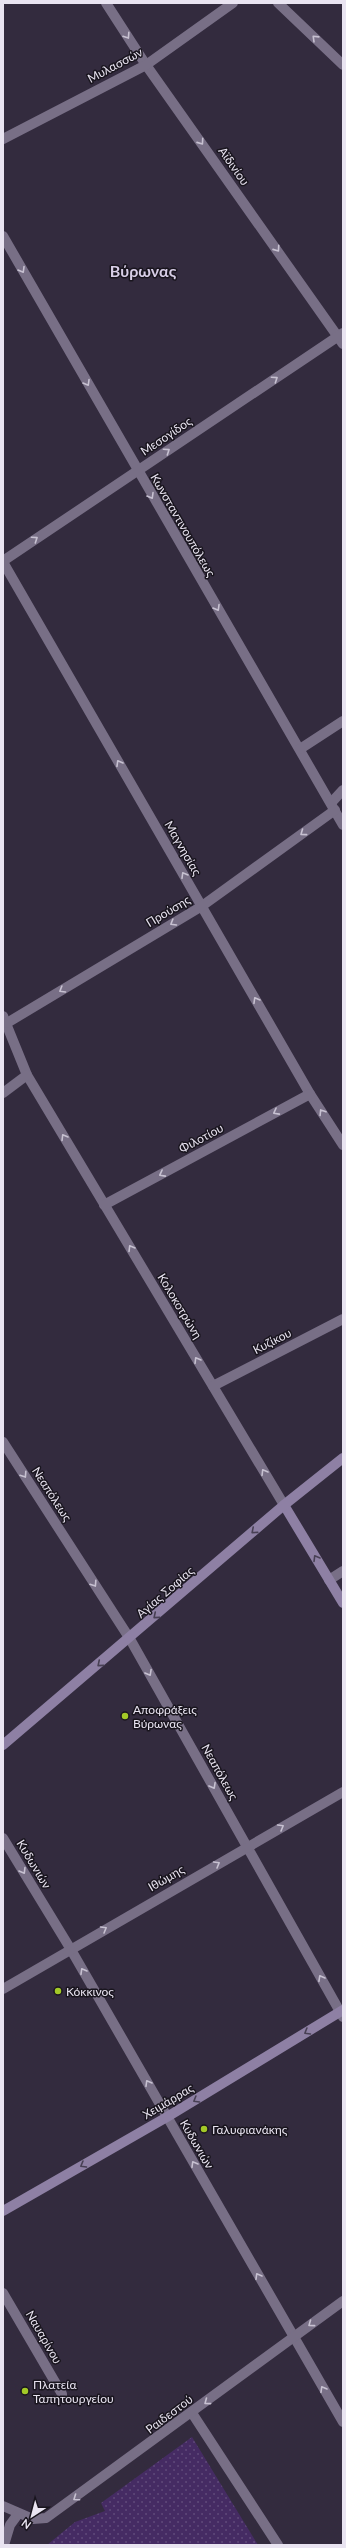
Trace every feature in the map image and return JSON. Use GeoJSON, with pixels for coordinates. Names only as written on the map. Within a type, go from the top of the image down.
{"type":"FeatureCollection","features":[{"type":"Feature","properties":{"kind":"street","name":"Αϊδινίου"},"geometry":{"type":"LineString","coordinates":[[106,3],[146,64],[342,338]]}},
{"type":"Feature","properties":{"kind":"street","name":"Μυλασσών"},"geometry":{"type":"LineString","coordinates":[[3,139],[146,64],[233,3]]}},
{"type":"Feature","properties":{"kind":"street"},"geometry":{"type":"LineString","coordinates":[[278,3],[343,65]]}},
{"type":"Feature","properties":{"kind":"street","name":"Κωνσταντινουπόλεως"},"geometry":{"type":"LineString","coordinates":[[3,236],[137,471],[343,825]]}},
{"type":"Feature","properties":{"kind":"street","name":"Μεσογίδος"},"geometry":{"type":"LineString","coordinates":[[3,561],[137,471],[342,338]]}},
{"type":"Feature","properties":{"kind":"street","name":"Μαγνησίας"},"geometry":{"type":"LineString","coordinates":[[3,561],[310,1094],[343,1145]]}},
{"type":"Feature","properties":{"kind":"street"},"geometry":{"type":"LineString","coordinates":[[300,749],[343,721]]}},
{"type":"Feature","properties":{"kind":"street","name":"Προύσης"},"geometry":{"type":"LineString","coordinates":[[4,1019],[202,906],[333,807],[343,790]]}},
{"type":"Feature","properties":{"kind":"street","name":"Κολοκοτρώνη"},"geometry":{"type":"LineString","coordinates":[[4,1019],[27,1075],[343,1603]]}},
{"type":"Feature","properties":{"kind":"street"},"geometry":{"type":"LineString","coordinates":[[3,1093],[27,1075]]}},
{"type":"Feature","properties":{"kind":"street","name":"Φιλοτίου"},"geometry":{"type":"LineString","coordinates":[[104,1204],[310,1094]]}},
{"type":"Feature","properties":{"kind":"street","name":"Κυζίκου"},"geometry":{"type":"LineString","coordinates":[[213,1386],[343,1319]]}},
{"type":"Feature","properties":{"kind":"street","name":"Νεαπόλεως"},"geometry":{"type":"LineString","coordinates":[[3,1442],[130,1639],[342,2013]]}},
{"type":"Feature","properties":{"kind":"street","name":"Αγίας Σοφίας"},"geometry":{"type":"LineString","coordinates":[[3,1745],[130,1639],[284,1505],[343,1458]]}},
{"type":"Feature","properties":{"kind":"street"},"geometry":{"type":"LineString","coordinates":[[329,1580],[343,1571]]}},
{"type":"Feature","properties":{"kind":"street","name":"Ιθώμης"},"geometry":{"type":"LineString","coordinates":[[3,1988],[343,1792]]}},
{"type":"Feature","properties":{"kind":"street","name":"Κυδωνιών"},"geometry":{"type":"LineString","coordinates":[[3,1838],[70,1948],[293,2338],[343,2422]]}},
{"type":"Feature","properties":{"kind":"street","name":"Χειμάρρας"},"geometry":{"type":"LineString","coordinates":[[3,2211],[167,2117],[342,2013]]}},
{"type":"Feature","properties":{"kind":"street","name":"Ναυαρίνου"},"geometry":{"type":"LineString","coordinates":[[3,2293],[62,2394]]}},
{"type":"Feature","properties":{"kind":"street","name":"Ραιδεστού"},"geometry":{"type":"LineString","coordinates":[[3,2506],[18,2514],[33,2519],[46,2518],[192,2413],[343,2301]]}},
{"type":"Feature","properties":{"kind":"street"},"geometry":{"type":"LineString","coordinates":[[192,2413],[278,2545]]}},
{"type":"Feature","properties":{"kind":"street"},"geometry":{"type":"LineString","coordinates":[[4,2545],[10,2525],[18,2514]]}},
{"type":"Feature","properties":{"kind":"shaded area"},"geometry":{"type":"Polygon","coordinates":[[[192,2437],[258,2545],[47,2545],[75,2522],[105,2511],[101,2503],[192,2437]]]}},
{"type":"Feature","properties":{"kind":"place","name":"Αποφράξεις Βύρωνας"},"geometry":{"type":"Point","coordinates":[125,1716]}},
{"type":"Feature","properties":{"kind":"place","name":"Κόκκινος"},"geometry":{"type":"Point","coordinates":[58,1991]}},
{"type":"Feature","properties":{"kind":"place","name":"Γαλυφιανάκης"},"geometry":{"type":"Point","coordinates":[204,2129]}},
{"type":"Feature","properties":{"kind":"place","name":"Πλατεία Ταπητουργείου"},"geometry":{"type":"Point","coordinates":[25,2391]}},
{"type":"Feature","properties":{"kind":"district","name":"Βύρωνας"},"geometry":{"type":"Point","coordinates":[143,270]}}]}
